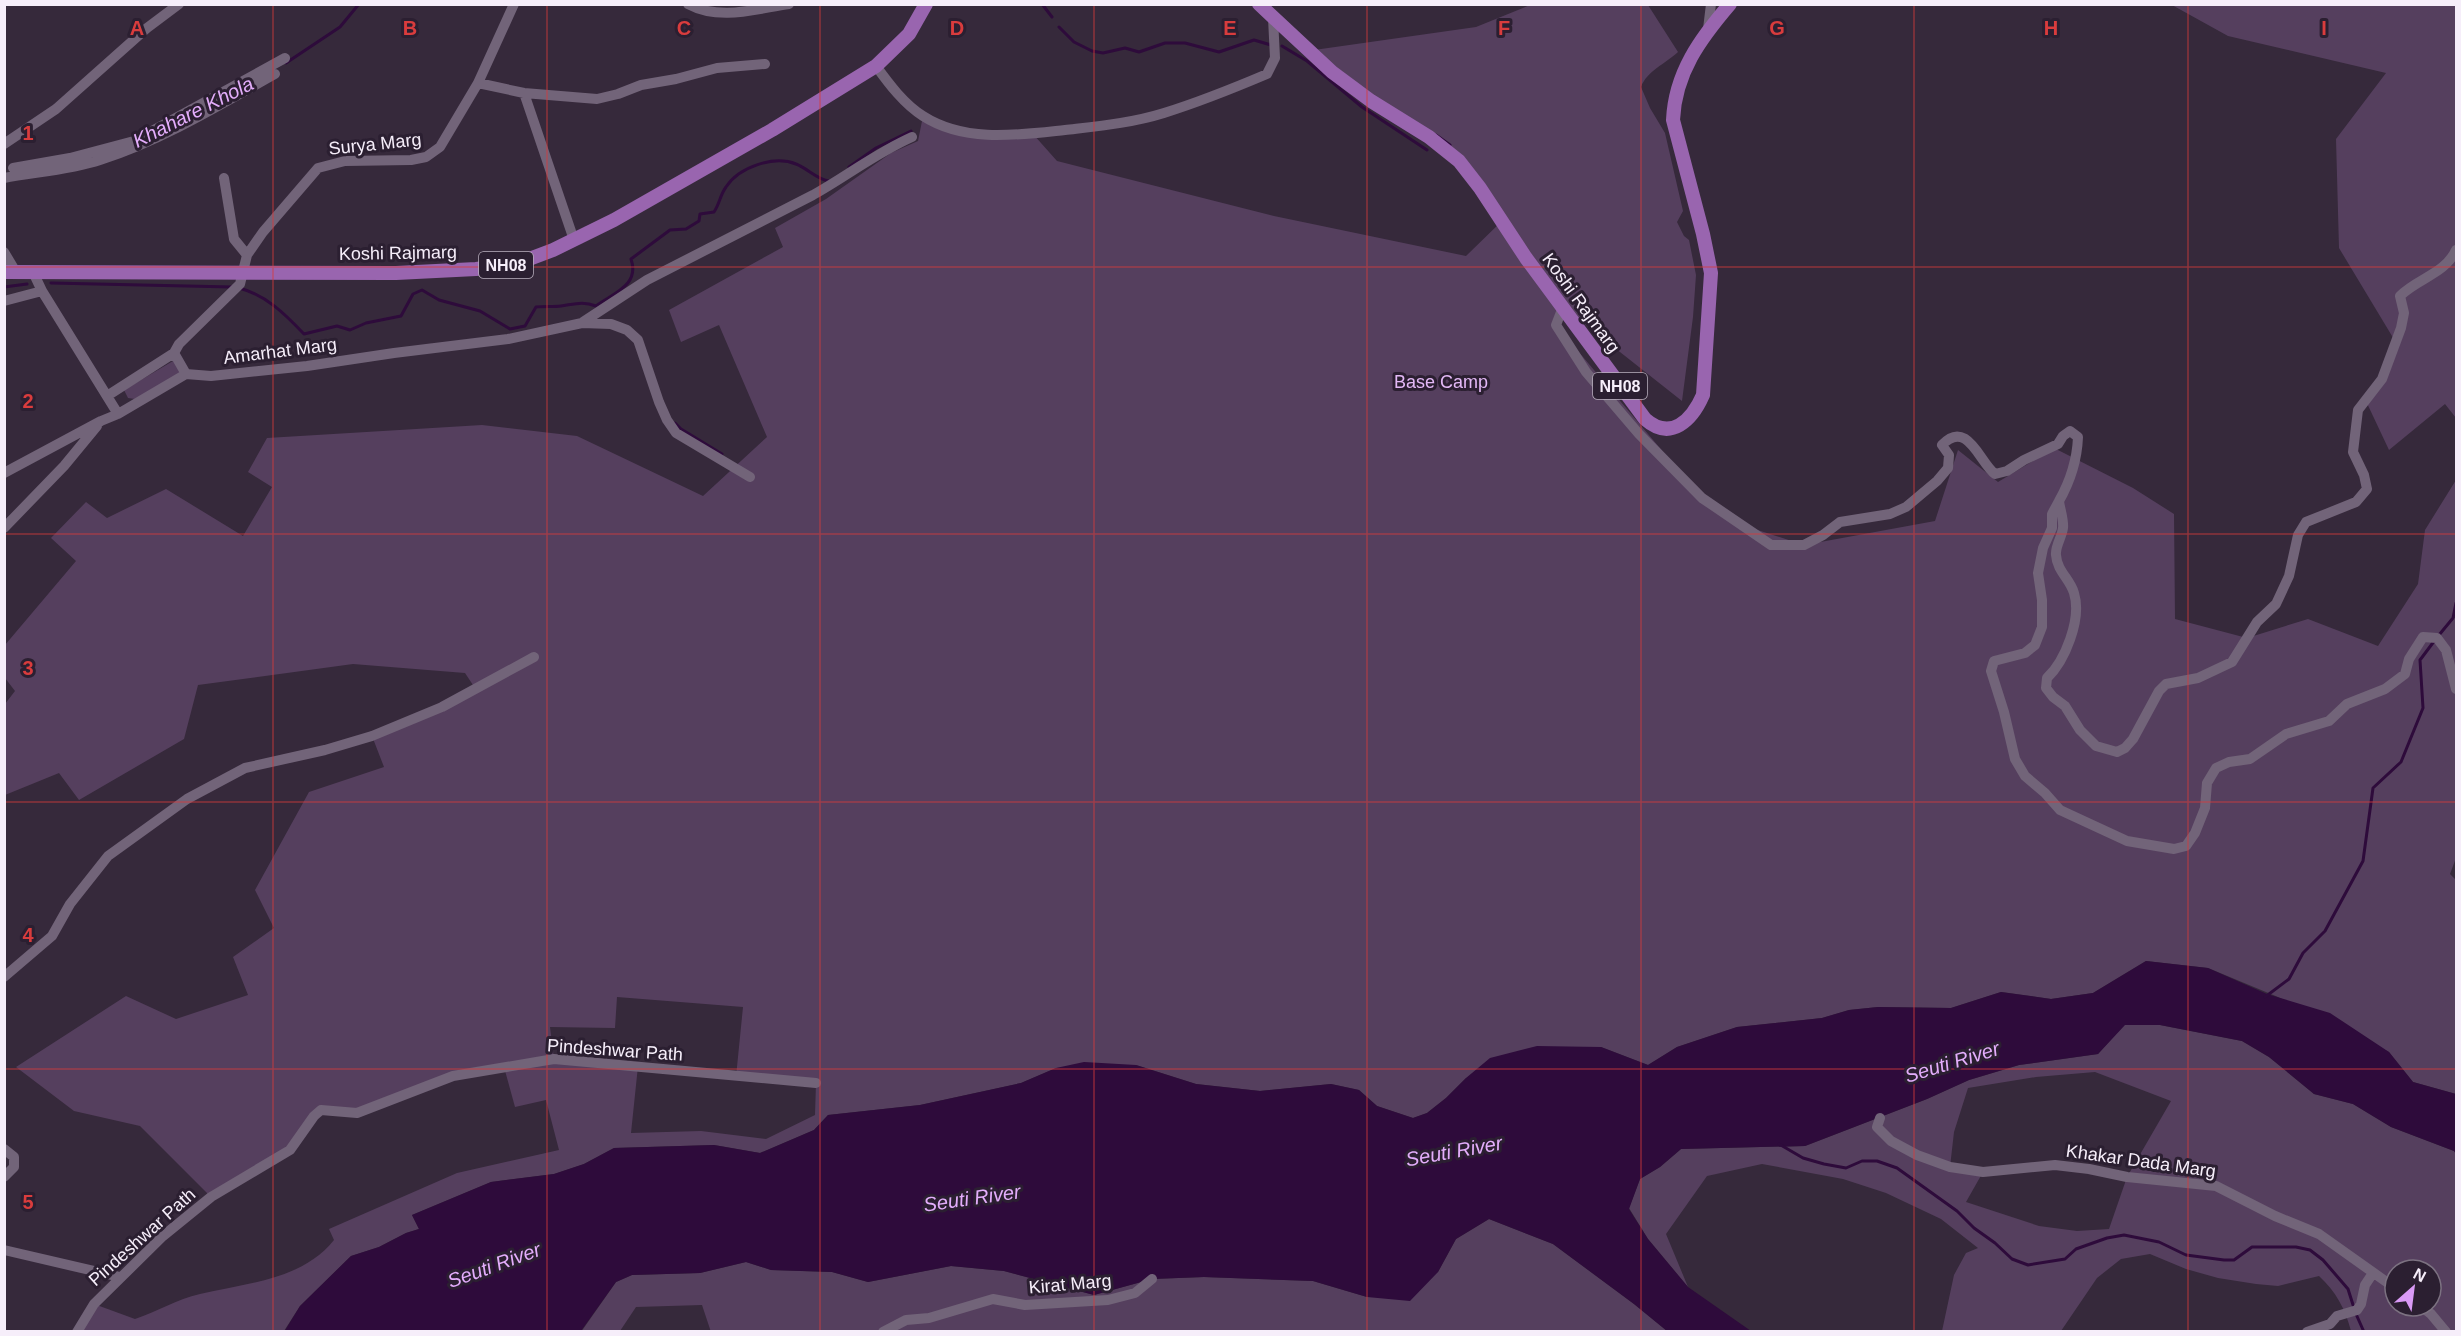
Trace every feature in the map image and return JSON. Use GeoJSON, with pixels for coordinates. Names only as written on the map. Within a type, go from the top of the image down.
{"type":"FeatureCollection","features":[{"type":"Feature","properties":{"kind":"main road","name":"Koshi Rajmarg"},"geometry":{"type":"LineString","coordinates":[[10,272],[239,283],[476,269],[516,264],[574,240],[772,130],[876,66],[909,34],[926,4]]}},
{"type":"Feature","properties":{"kind":"main road","name":"Koshi Rajmarg"},"geometry":{"type":"LineString","coordinates":[[1267,9],[1302,46],[1352,88],[1429,137],[1458,161],[1480,188],[1500,220],[1645,419],[1657,427],[1667,429],[1676,428],[1685,421],[1699,404],[1703,395],[1711,273],[1703,234],[1672,120],[1673,101],[1680,77],[1694,50],[1708,29],[1730,4]]}},
{"type":"Feature","properties":{"kind":"street"},"geometry":{"type":"LineString","coordinates":[[4,144],[56,109],[147,28],[179,4]]}},
{"type":"Feature","properties":{"kind":"street","name":"Surya Marg"},"geometry":{"type":"LineString","coordinates":[[239,283],[247,255],[263,232],[318,168],[345,161],[411,160],[434,153],[440,147],[478,83],[514,4]]}},
{"type":"Feature","properties":{"kind":"street"},"geometry":{"type":"LineString","coordinates":[[688,4],[712,13],[734,13],[789,4]]}},
{"type":"Feature","properties":{"kind":"street"},"geometry":{"type":"LineString","coordinates":[[1708,29],[1711,4]]}},
{"type":"Feature","properties":{"kind":"street"},"geometry":{"type":"LineString","coordinates":[[876,66],[906,102],[922,116],[950,129],[982,135],[1011,135],[1104,126],[1164,113],[1267,74],[1275,58],[1267,9]]}},
{"type":"Feature","properties":{"kind":"street"},"geometry":{"type":"LineString","coordinates":[[4,178],[97,161],[285,58]]}},
{"type":"Feature","properties":{"kind":"street"},"geometry":{"type":"LineString","coordinates":[[478,83],[524,93],[597,99],[641,85],[717,68],[765,64]]}},
{"type":"Feature","properties":{"kind":"street"},"geometry":{"type":"LineString","coordinates":[[13,168],[114,151],[170,132],[275,74]]}},
{"type":"Feature","properties":{"kind":"street"},"geometry":{"type":"LineString","coordinates":[[524,93],[574,240]]}},
{"type":"Feature","properties":{"kind":"street"},"geometry":{"type":"LineString","coordinates":[[582,323],[646,280],[699,251],[813,195],[880,152],[912,137]]}},
{"type":"Feature","properties":{"kind":"street"},"geometry":{"type":"LineString","coordinates":[[224,178],[234,239],[247,255]]}},
{"type":"Feature","properties":{"kind":"street"},"geometry":{"type":"LineString","coordinates":[[2059,501],[2063,528],[2056,555],[2061,572],[2074,592],[2076,614],[2067,651],[2058,668],[2047,678],[2046,688],[2065,706],[2080,730],[2096,746],[2117,752],[2126,748],[2133,739],[2159,691],[2166,684],[2198,678],[2232,662],[2257,622],[2269,612],[2279,598],[2289,576],[2298,535],[2306,522],[2356,502],[2367,489],[2364,475],[2353,452],[2358,410],[2382,379],[2401,328],[2404,313],[2400,296],[2410,286],[2441,271],[2452,260],[2457,250]]}},
{"type":"Feature","properties":{"kind":"street"},"geometry":{"type":"LineString","coordinates":[[4,252],[10,272]]}},
{"type":"Feature","properties":{"kind":"street"},"geometry":{"type":"LineString","coordinates":[[33,272],[42,291],[117,414]]}},
{"type":"Feature","properties":{"kind":"street"},"geometry":{"type":"LineString","coordinates":[[106,396],[174,352],[179,344],[239,283]]}},
{"type":"Feature","properties":{"kind":"street"},"geometry":{"type":"LineString","coordinates":[[4,301],[42,291]]}},
{"type":"Feature","properties":{"kind":"street"},"geometry":{"type":"LineString","coordinates":[[1563,307],[1556,325],[1586,372],[1640,434],[1702,498],[1771,545],[1804,545],[1823,535],[1840,522],[1890,514],[1906,507],[1937,481],[1948,468],[1949,455],[1942,445],[1948,438],[1957,437],[1974,445],[1989,470],[1995,474],[2007,471],[2058,444],[2063,436],[2070,432],[2078,437],[2071,482],[2052,514],[2052,528],[2043,548],[2038,573],[2042,600],[2042,627],[2035,645],[2025,653],[1994,661],[1991,671],[2015,759],[2025,776],[2060,810],[2127,841],[2174,849],[2186,846],[2195,833],[2205,808],[2207,783],[2216,768],[2229,762],[2250,759],[2286,734],[2329,722],[2347,704],[2385,689],[2405,674],[2409,659],[2423,637],[2437,638],[2446,650],[2457,689]]}},
{"type":"Feature","properties":{"kind":"street"},"geometry":{"type":"LineString","coordinates":[[582,323],[611,324],[627,330],[638,340],[659,402],[676,433],[750,477]]}},
{"type":"Feature","properties":{"kind":"street","name":"Amarhat Marg"},"geometry":{"type":"LineString","coordinates":[[186,374],[211,376],[307,366],[508,339],[582,323]]}},
{"type":"Feature","properties":{"kind":"street"},"geometry":{"type":"LineString","coordinates":[[4,473],[117,414],[186,374],[174,352]]}},
{"type":"Feature","properties":{"kind":"street"},"geometry":{"type":"LineString","coordinates":[[4,528],[64,466],[101,421]]}},
{"type":"Feature","properties":{"kind":"street"},"geometry":{"type":"LineString","coordinates":[[4,977],[52,936],[70,904],[108,856],[187,799],[244,768],[325,750],[382,732],[442,707],[534,657]]}},
{"type":"Feature","properties":{"kind":"street","name":"Pindeshwar Path"},"geometry":{"type":"LineString","coordinates":[[77,1332],[94,1304],[163,1236],[211,1197],[290,1150],[314,1116],[321,1110],[357,1113],[453,1076],[554,1059],[816,1083]]}},
{"type":"Feature","properties":{"kind":"street","name":"Khakar Dada Marg"},"geometry":{"type":"LineString","coordinates":[[1880,1118],[1877,1126],[1891,1141],[1917,1155],[1950,1167],[1983,1172],[2055,1165],[2127,1177],[2216,1186],[2275,1216],[2319,1234],[2383,1280]]}},
{"type":"Feature","properties":{"kind":"street"},"geometry":{"type":"LineString","coordinates":[[4,1149],[14,1156],[14,1167],[4,1177]]}},
{"type":"Feature","properties":{"kind":"street"},"geometry":{"type":"LineString","coordinates":[[4,1250],[120,1277]]}},
{"type":"Feature","properties":{"kind":"street"},"geometry":{"type":"LineString","coordinates":[[2307,1332],[2330,1324],[2337,1316],[2357,1310],[2361,1304],[2365,1285],[2373,1273]]}},
{"type":"Feature","properties":{"kind":"street","name":"Kirat Marg"},"geometry":{"type":"LineString","coordinates":[[883,1332],[906,1320],[929,1317],[993,1299],[1024,1305],[1108,1300],[1135,1293],[1152,1279]]}},
{"type":"Feature","properties":{"kind":"street"},"geometry":{"type":"LineString","coordinates":[[2434,1318],[2446,1332]]}},
{"type":"Feature","properties":{"kind":"green space","name":"Base Camp"},"geometry":{"type":"Polygon","coordinates":[[[1530,5],[1648,5],[1678,52],[1652,72],[1641,87],[1665,133],[1683,211],[1677,222],[1684,236],[1689,240],[1696,275],[1682,401],[1563,307],[1556,325],[1702,498],[1739,524],[1804,545],[1935,521],[1958,450],[1998,482],[2054,448],[2133,488],[2174,514],[2175,619],[2247,638],[2308,619],[2378,646],[2418,584],[2425,530],[2456,480],[2456,603],[2453,618],[2456,618],[2456,858],[2450,874],[2456,880],[2456,1094],[2413,1082],[2389,1052],[2278,997],[2208,968],[2146,961],[2093,993],[2051,999],[2001,992],[1951,1008],[1878,1007],[1849,1010],[1822,1018],[1737,1027],[1677,1047],[1648,1065],[1601,1047],[1466,1078],[1427,1113],[1413,1118],[1377,1106],[1359,1090],[1331,1084],[1260,1091],[1196,1084],[1136,1065],[1056,1068],[1021,1083],[920,1105],[828,1115],[814,1130],[760,1153],[714,1145],[614,1148],[584,1164],[554,1174],[491,1182],[412,1215],[419,1229],[379,1247],[351,1256],[300,1306],[284,1331],[77,1331],[94,1304],[135,1319],[192,1296],[255,1283],[290,1272],[306,1264],[334,1240],[329,1229],[457,1173],[559,1150],[546,1100],[515,1107],[504,1067],[453,1076],[357,1113],[321,1110],[290,1150],[211,1197],[140,1126],[74,1111],[16,1067],[126,996],[176,1019],[248,995],[233,957],[274,928],[255,890],[309,792],[384,767],[372,736],[475,688],[465,673],[353,664],[198,685],[184,739],[79,800],[59,773],[5,795],[5,704],[15,691],[5,678],[5,645],[76,561],[51,538],[86,502],[107,518],[166,489],[243,536],[272,487],[248,472],[267,438],[482,425],[577,436],[703,496],[767,437],[719,325],[681,342],[669,310],[783,247],[775,228],[826,199],[891,153],[918,141],[923,116],[950,128],[1033,134],[1057,161],[1274,216],[1466,256],[1505,218],[1461,156],[1445,140],[1373,95],[1314,50],[1476,27],[1530,5]],[[617,997],[615,1028],[550,1027],[554,1059],[638,1066],[631,1133],[701,1131],[766,1139],[815,1115],[816,1083],[736,1077],[743,1007],[617,997]]]}},
{"type":"Feature","properties":{"kind":"green space"},"geometry":{"type":"Polygon","coordinates":[[[2172,5],[2456,5],[2456,418],[2445,404],[2389,450],[2365,399],[2382,379],[2395,341],[2339,248],[2336,139],[2386,73],[2228,36],[2172,5]]]}},
{"type":"Feature","properties":{"kind":"green space"},"geometry":{"type":"Polygon","coordinates":[[[173,361],[183,372],[135,399],[128,398],[124,390],[173,361]]]}},
{"type":"Feature","properties":{"kind":"green space"},"geometry":{"type":"Polygon","coordinates":[[[2124,1025],[2160,1025],[2242,1041],[2269,1057],[2314,1094],[2353,1104],[2391,1127],[2454,1151],[2456,1154],[2456,1331],[2351,1331],[2339,1301],[2319,1276],[2278,1286],[2256,1284],[2218,1278],[2186,1269],[2150,1254],[2121,1259],[2097,1278],[2061,1331],[1942,1331],[1954,1275],[1966,1253],[1978,1248],[1941,1219],[1886,1193],[1843,1179],[1762,1164],[1707,1176],[1666,1234],[1688,1287],[1648,1239],[1629,1208],[1640,1179],[1660,1167],[1681,1149],[1805,1146],[1927,1099],[1969,1080],[2019,1065],[2098,1054],[2124,1025]],[[2095,1072],[2036,1077],[1968,1088],[1954,1132],[1950,1167],[1983,1172],[1966,1202],[2039,1226],[2077,1231],[2109,1229],[2127,1177],[2171,1101],[2095,1072]]]}},
{"type":"Feature","properties":{"kind":"green space"},"geometry":{"type":"Polygon","coordinates":[[[1489,1219],[1553,1244],[1667,1331],[711,1332],[702,1305],[636,1307],[620,1331],[581,1332],[616,1282],[632,1275],[700,1273],[746,1262],[771,1270],[832,1272],[868,1282],[951,1266],[1004,1271],[1094,1295],[1152,1279],[1204,1277],[1313,1281],[1367,1297],[1438,1272],[1456,1239],[1489,1219]]]}},
{"type":"Feature","properties":{"kind":"water","name":"Seuti River"},"geometry":{"type":"Polygon","coordinates":[[[2146,961],[2208,968],[2267,994],[2330,1013],[2389,1052],[2413,1082],[2456,1094],[2456,1154],[2454,1151],[2391,1127],[2353,1104],[2314,1094],[2269,1057],[2242,1041],[2160,1025],[2125,1025],[2098,1054],[2019,1065],[1969,1080],[1927,1099],[1805,1146],[1681,1149],[1660,1167],[1640,1179],[1629,1209],[1648,1239],[1688,1287],[1751,1331],[1667,1331],[1553,1244],[1489,1219],[1456,1239],[1438,1272],[1410,1301],[1367,1297],[1313,1281],[1204,1277],[1152,1279],[1094,1295],[1004,1271],[951,1266],[868,1282],[832,1272],[771,1270],[746,1262],[700,1273],[632,1275],[616,1282],[581,1331],[284,1332],[300,1306],[351,1256],[379,1247],[419,1229],[412,1215],[491,1182],[554,1174],[584,1164],[614,1148],[714,1145],[760,1153],[814,1130],[828,1115],[920,1105],[1021,1083],[1056,1068],[1084,1062],[1136,1065],[1196,1084],[1260,1091],[1331,1084],[1359,1090],[1377,1106],[1413,1118],[1427,1113],[1490,1058],[1537,1046],[1601,1047],[1648,1065],[1677,1047],[1737,1027],[1822,1018],[1849,1010],[1878,1007],[1951,1008],[2001,992],[2051,999],[2093,993],[2146,961]]]}},
{"type":"Feature","properties":{"kind":"waterway","name":"Khahare Khola"},"geometry":{"type":"LineString","coordinates":[[286,63],[340,27],[359,4]]}},
{"type":"Feature","properties":{"kind":"waterway"},"geometry":{"type":"LineString","coordinates":[[1042,4],[1052,17]]}},
{"type":"Feature","properties":{"kind":"waterway"},"geometry":{"type":"LineString","coordinates":[[1059,27],[1074,42],[1092,51],[1103,53],[1125,48],[1139,52],[1165,43],[1185,43],[1219,52],[1254,40],[1271,45]]}},
{"type":"Feature","properties":{"kind":"waterway"},"geometry":{"type":"LineString","coordinates":[[1282,46],[1307,61],[1362,107],[1427,150]]}},
{"type":"Feature","properties":{"kind":"waterway"},"geometry":{"type":"LineString","coordinates":[[849,167],[876,148],[911,131]]}},
{"type":"Feature","properties":{"kind":"waterway"},"geometry":{"type":"LineString","coordinates":[[1436,135],[1450,145]]}},
{"type":"Feature","properties":{"kind":"waterway"},"geometry":{"type":"LineString","coordinates":[[239,288],[266,300],[304,334],[337,326],[350,330],[366,323],[401,316],[413,294],[422,290],[439,300],[480,311],[510,329],[525,326],[536,307],[583,303],[596,306],[617,292],[629,282],[632,275],[631,259],[670,230],[686,229],[699,221],[700,214],[714,212],[726,187],[739,174],[748,169],[768,162],[787,162],[796,164],[829,181]]}},
{"type":"Feature","properties":{"kind":"waterway"},"geometry":{"type":"LineString","coordinates":[[51,283],[232,287]]}},
{"type":"Feature","properties":{"kind":"waterway"},"geometry":{"type":"LineString","coordinates":[[4,287],[27,284]]}},
{"type":"Feature","properties":{"kind":"waterway"},"geometry":{"type":"LineString","coordinates":[[675,423],[722,454]]}},
{"type":"Feature","properties":{"kind":"waterway"},"geometry":{"type":"LineString","coordinates":[[2439,635],[2453,618],[2456,603]]}},
{"type":"Feature","properties":{"kind":"waterway"},"geometry":{"type":"LineString","coordinates":[[2265,997],[2289,979],[2303,953],[2325,931],[2363,861],[2373,788],[2401,762],[2423,708],[2420,660],[2435,640]]}},
{"type":"Feature","properties":{"kind":"waterway"},"geometry":{"type":"LineString","coordinates":[[1779,1144],[1803,1158],[1824,1164],[1846,1168],[1862,1161],[1877,1161],[1897,1168],[1957,1211],[2012,1259],[2028,1265],[2065,1259],[2076,1249],[2107,1238],[2124,1235],[2159,1242],[2186,1255],[2224,1260],[2234,1260],[2252,1247],[2296,1247],[2310,1250],[2323,1260],[2348,1289],[2354,1308]]}},
{"type":"Feature","properties":{"kind":"waterway"},"geometry":{"type":"LineString","coordinates":[[2356,1314],[2364,1332]]}}]}
